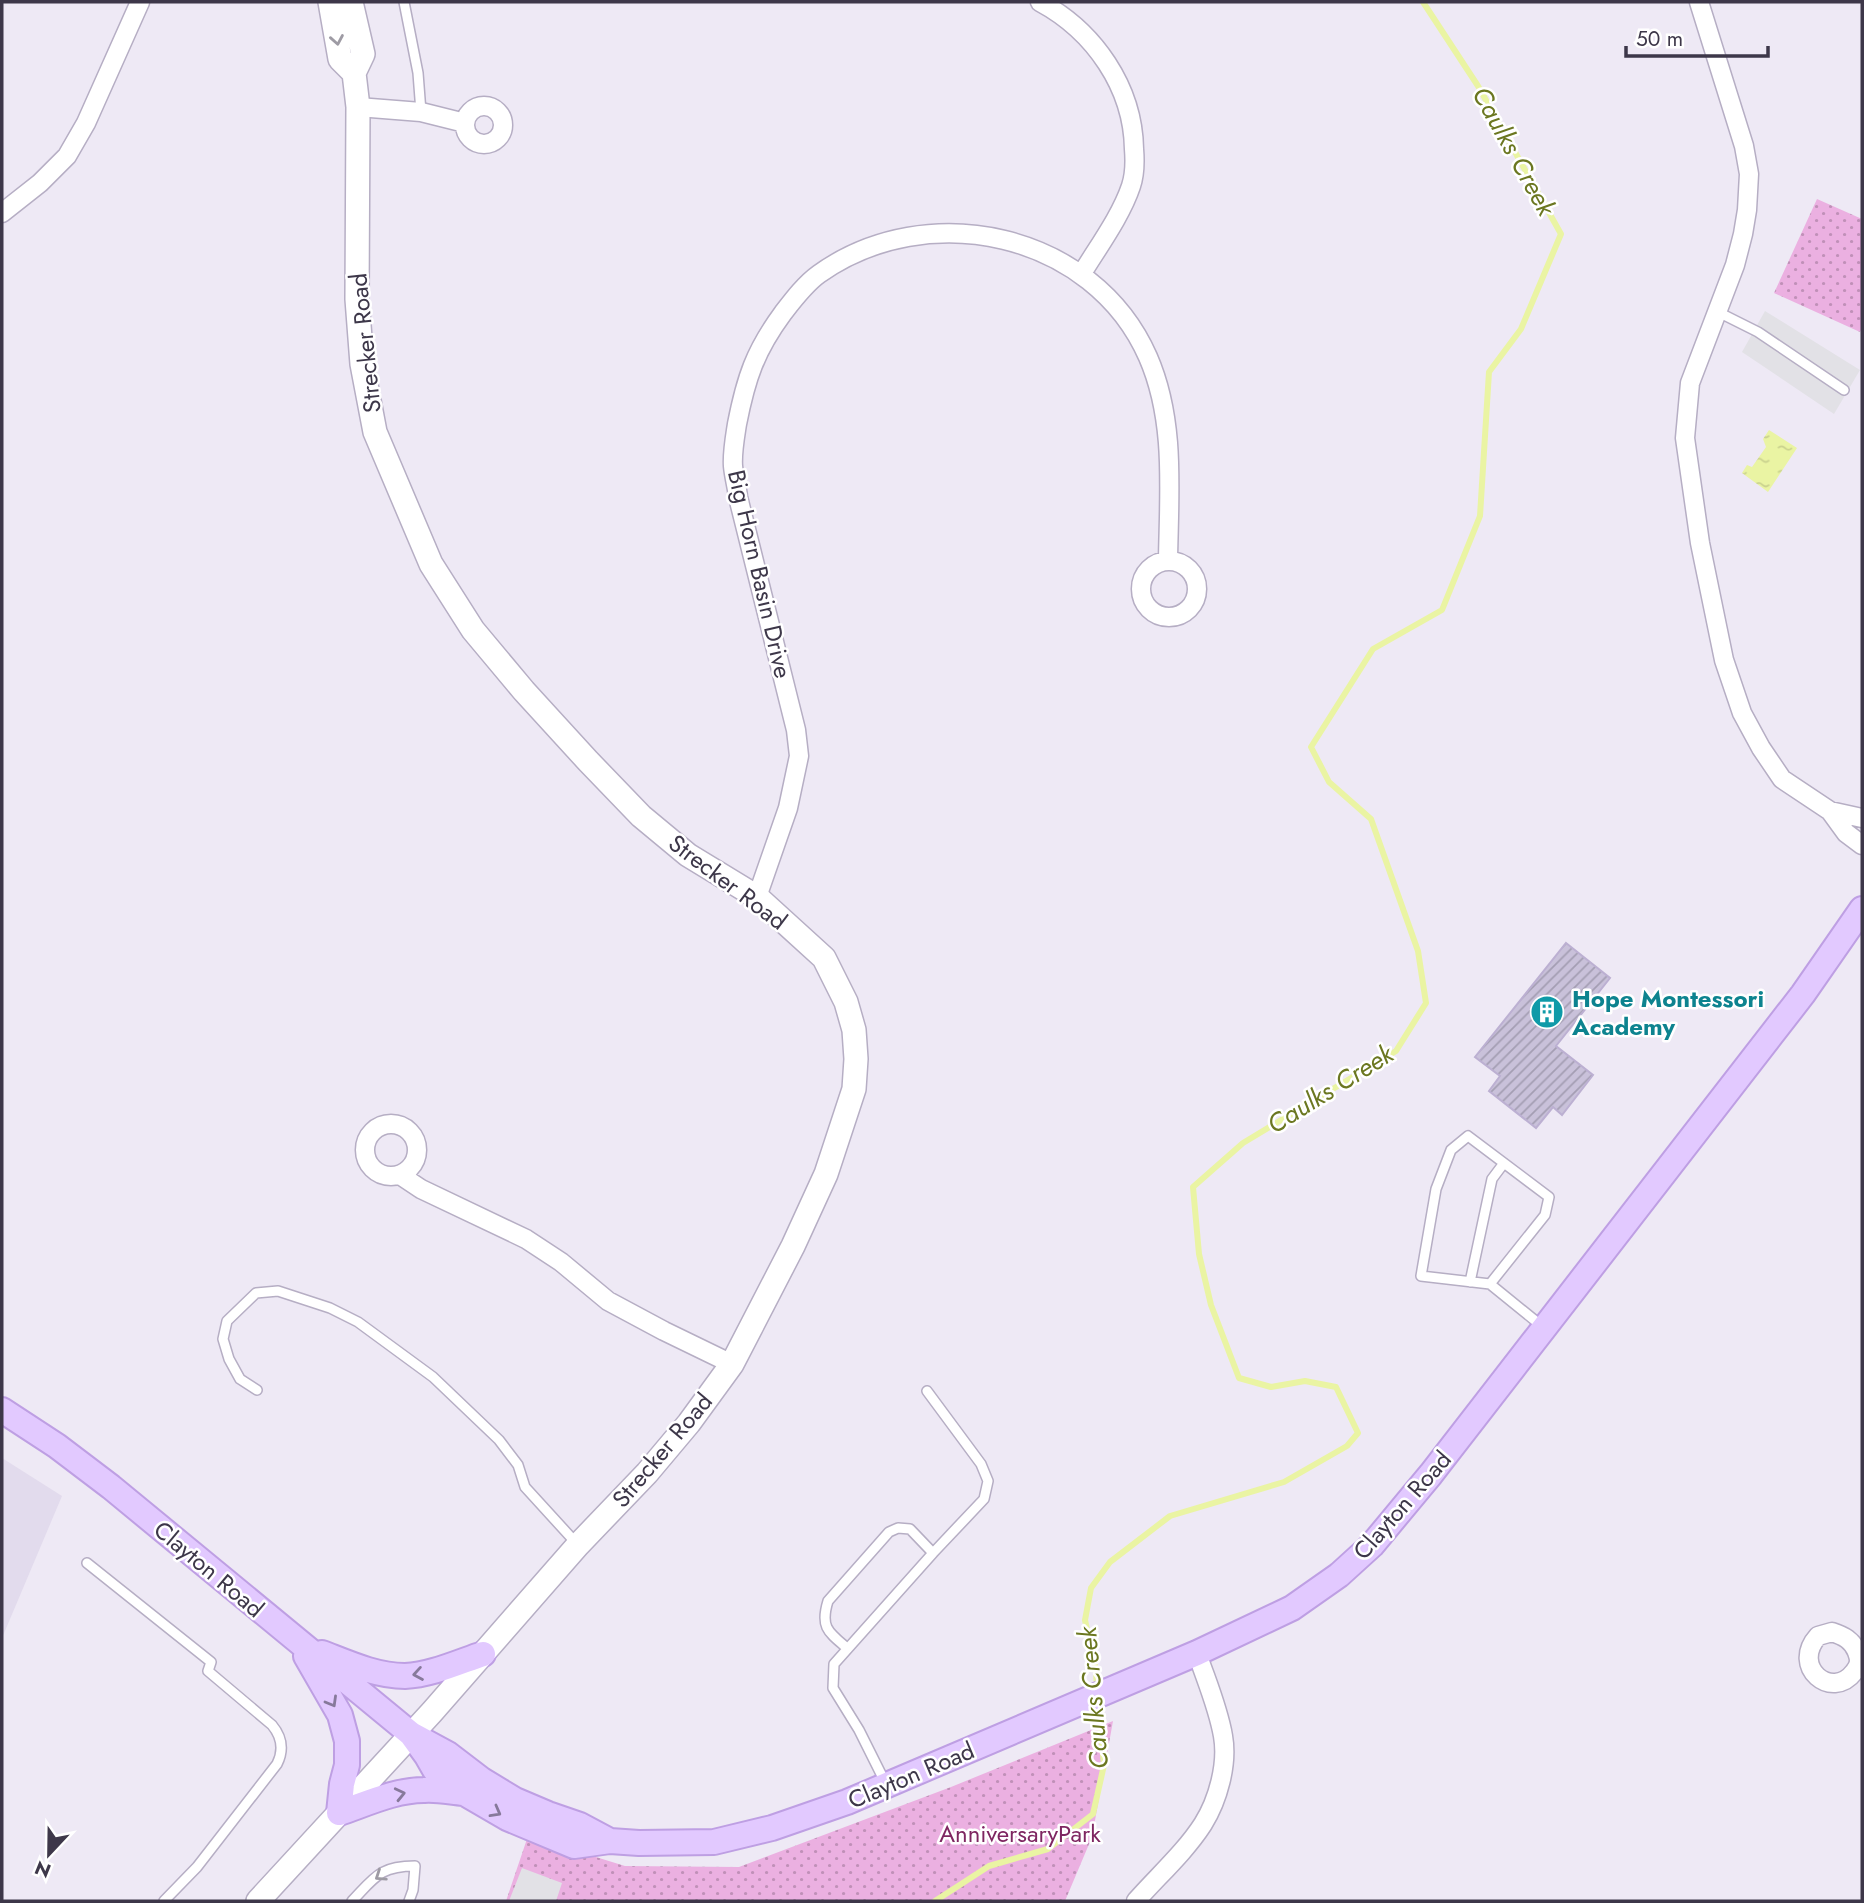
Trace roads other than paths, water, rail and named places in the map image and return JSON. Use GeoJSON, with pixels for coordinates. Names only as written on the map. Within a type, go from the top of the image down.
{"type":"FeatureCollection","features":[{"type":"Feature","properties":{"kind":"main road","name":"Clayton Road"},"geometry":{"type":"LineString","coordinates":[[411,1734],[435,1770],[464,1793],[507,1818],[574,1846],[610,1840],[639,1843],[713,1842],[772,1828],[847,1802],[1163,1668],[1252,1629],[1292,1608],[1339,1574],[1372,1545],[1431,1474],[1803,994],[1862,908]]}},
{"type":"Feature","properties":{"kind":"main road","name":"Clayton Road"},"geometry":{"type":"LineString","coordinates":[[2,1410],[57,1446],[100,1479],[411,1734],[448,1754],[482,1780],[515,1800],[580,1825],[610,1840]]}},
{"type":"Feature","properties":{"kind":"main road"},"geometry":{"type":"LineString","coordinates":[[299,1643],[386,1675],[425,1673],[483,1654]]}},
{"type":"Feature","properties":{"kind":"main road"},"geometry":{"type":"LineString","coordinates":[[299,1643],[340,1715],[347,1741],[347,1765],[338,1813],[413,1791],[426,1789],[464,1793]]}},
{"type":"Feature","properties":{"kind":"street"},"geometry":{"type":"LineString","coordinates":[[2,213],[40,183],[67,156],[86,123],[140,2]]}},
{"type":"Feature","properties":{"kind":"street","name":"Strecker Road"},"geometry":{"type":"LineString","coordinates":[[330,2],[340,59],[354,73]]}},
{"type":"Feature","properties":{"kind":"street","name":"Strecker Road"},"geometry":{"type":"LineString","coordinates":[[258,1901],[647,1473],[689,1423],[732,1364],[793,1246],[826,1174],[854,1089],[856,1059],[854,1030],[846,1002],[824,958],[757,897],[688,855],[632,807],[524,691],[473,631],[431,564],[375,432],[362,364],[357,299],[358,107],[354,73],[363,54],[351,2]]}},
{"type":"Feature","properties":{"kind":"street"},"geometry":{"type":"LineString","coordinates":[[1040,2],[1090,40],[1107,61],[1121,87],[1131,116],[1135,166],[1132,183],[1125,201],[1081,275]]}},
{"type":"Feature","properties":{"kind":"street"},"geometry":{"type":"LineString","coordinates":[[1699,2],[1744,146],[1749,174],[1747,210],[1735,265],[1690,383],[1685,438],[1700,543],[1724,660],[1742,713],[1782,779],[1830,811],[1846,833],[1862,845]]}},
{"type":"Feature","properties":{"kind":"street"},"geometry":{"type":"LineString","coordinates":[[358,107],[421,112],[465,123]]}},
{"type":"Feature","properties":{"kind":"street","name":"Big Horn Basin Drive"},"geometry":{"type":"LineString","coordinates":[[757,897],[788,808],[799,756],[796,730],[738,498],[733,464],[735,434],[748,374],[766,335],[816,276],[849,255],[884,244],[920,235],[954,233],[987,235],[1020,243],[1052,256],[1081,275],[1112,301],[1133,328],[1157,381],[1164,406],[1170,455],[1168,560]]}},
{"type":"Feature","properties":{"kind":"street"},"geometry":{"type":"LineString","coordinates":[[1830,811],[1862,818]]}},
{"type":"Feature","properties":{"kind":"street"},"geometry":{"type":"LineString","coordinates":[[400,1175],[421,1189],[526,1239],[561,1262],[608,1301],[732,1364]]}},
{"type":"Feature","properties":{"kind":"street"},"geometry":{"type":"LineString","coordinates":[[1136,1901],[1203,1823],[1216,1796],[1224,1764],[1224,1738],[1197,1653]]}},
{"type":"Feature","properties":{"kind":"lane"},"geometry":{"type":"LineString","coordinates":[[404,2],[418,73],[421,112]]}},
{"type":"Feature","properties":{"kind":"lane"},"geometry":{"type":"LineString","coordinates":[[1718,312],[1758,332],[1844,390]]}},
{"type":"Feature","properties":{"kind":"lane"},"geometry":{"type":"LineString","coordinates":[[1490,1284],[1545,1215],[1549,1196],[1468,1136],[1451,1150],[1436,1189],[1421,1276],[1490,1284],[1545,1328]]}},
{"type":"Feature","properties":{"kind":"lane"},"geometry":{"type":"LineString","coordinates":[[1470,1282],[1492,1179],[1504,1163]]}},
{"type":"Feature","properties":{"kind":"lane"},"geometry":{"type":"LineString","coordinates":[[257,1390],[240,1378],[229,1359],[223,1339],[227,1321],[256,1293],[278,1291],[330,1308],[358,1322],[433,1377],[499,1440],[518,1465],[525,1487],[579,1545]]}},
{"type":"Feature","properties":{"kind":"lane"},"geometry":{"type":"LineString","coordinates":[[887,1785],[859,1730],[833,1688],[834,1664],[984,1499],[988,1481],[981,1464],[927,1391]]}},
{"type":"Feature","properties":{"kind":"lane"},"geometry":{"type":"LineString","coordinates":[[847,1648],[827,1630],[823,1615],[828,1601],[889,1532],[898,1528],[910,1529],[933,1553]]}},
{"type":"Feature","properties":{"kind":"lane"},"geometry":{"type":"LineString","coordinates":[[87,1563],[211,1662],[208,1671],[271,1725],[278,1732],[280,1740],[281,1756],[277,1764],[197,1867],[164,1901]]}},
{"type":"Feature","properties":{"kind":"lane"},"geometry":{"type":"LineString","coordinates":[[352,1901],[379,1872],[399,1866],[415,1866],[409,1901]]}},
{"type":"Feature","properties":{"kind":"water"},"geometry":{"type":"Polygon","coordinates":[[[1769,430],[1797,448],[1768,492],[1742,473],[1747,465],[1752,467],[1766,447],[1763,439],[1769,430]]]}},
{"type":"Feature","properties":{"kind":"waterway","name":"Caulks Creek"},"geometry":{"type":"LineString","coordinates":[[1097,1689],[1085,1620],[1091,1588],[1110,1562],[1170,1516],[1284,1482],[1347,1446],[1358,1433],[1336,1387],[1305,1381],[1271,1387],[1239,1378],[1211,1305],[1199,1254],[1193,1187],[1243,1143],[1396,1051],[1426,1003],[1418,951],[1371,819],[1329,782],[1311,747],[1373,649],[1442,610],[1480,516],[1489,372],[1521,329],[1561,234],[1478,86],[1423,2]]}},
{"type":"Feature","properties":{"kind":"waterway","name":"Caulks Creek"},"geometry":{"type":"LineString","coordinates":[[935,1901],[989,1866],[1048,1849],[1093,1814],[1104,1765],[1098,1700]]}},
{"type":"Feature","properties":{"kind":"place","name":"Hope Montessori Academy"},"geometry":{"type":"Point","coordinates":[1547,1012]}},
{"type":"Feature","properties":{"kind":"park label","name":"AnniversaryPark"},"geometry":{"type":"Point","coordinates":[1020,1833]}}]}
